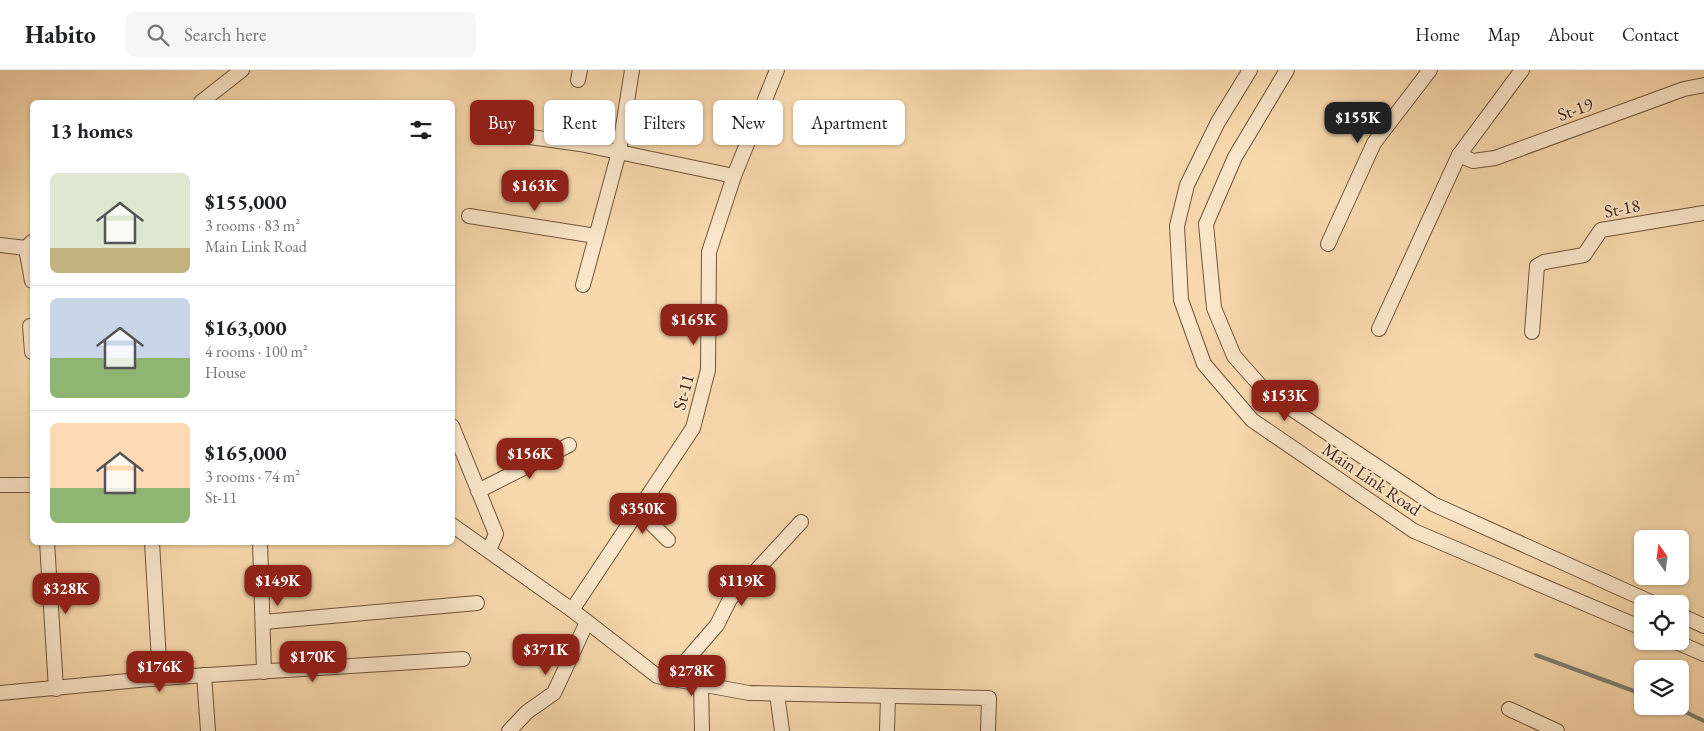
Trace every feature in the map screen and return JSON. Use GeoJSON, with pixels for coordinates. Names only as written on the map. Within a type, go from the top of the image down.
{"type":"FeatureCollection","features":[{"type":"Feature","properties":{"kind":"street"},"geometry":{"type":"LineString","coordinates":[[204,100],[242,70]]}},
{"type":"Feature","properties":{"kind":"street"},"geometry":{"type":"LineString","coordinates":[[582,284],[618,152],[632,70]]}},
{"type":"Feature","properties":{"kind":"street","name":"St-11"},"geometry":{"type":"LineString","coordinates":[[572,610],[693,428],[708,370],[709,252],[734,176],[777,70]]}},
{"type":"Feature","properties":{"kind":"street","name":"Main Link Road"},"geometry":{"type":"LineString","coordinates":[[1250,70],[1218,122],[1187,185],[1177,226],[1181,300],[1204,364],[1252,420],[1414,531],[1634,625]]}},
{"type":"Feature","properties":{"kind":"street","name":"Main Link Road"},"geometry":{"type":"LineString","coordinates":[[1287,70],[1235,157],[1206,224],[1214,308],[1234,356],[1265,391],[1433,504],[1634,595]]}},
{"type":"Feature","properties":{"kind":"street"},"geometry":{"type":"LineString","coordinates":[[1328,244],[1374,143],[1430,70]]}},
{"type":"Feature","properties":{"kind":"street"},"geometry":{"type":"LineString","coordinates":[[1379,329],[1459,156],[1522,70]]}},
{"type":"Feature","properties":{"kind":"street","name":"St-19"},"geometry":{"type":"LineString","coordinates":[[1459,156],[1472,161],[1495,158],[1684,90],[1704,85]]}},
{"type":"Feature","properties":{"kind":"street"},"geometry":{"type":"LineString","coordinates":[[534,138],[618,152],[734,176]]}},
{"type":"Feature","properties":{"kind":"street","name":"St-18"},"geometry":{"type":"LineString","coordinates":[[1532,332],[1538,266],[1544,262],[1584,255],[1601,230],[1704,213]]}},
{"type":"Feature","properties":{"kind":"street"},"geometry":{"type":"LineString","coordinates":[[469,216],[596,236]]}},
{"type":"Feature","properties":{"kind":"street"},"geometry":{"type":"LineString","coordinates":[[0,245],[29,245]]}},
{"type":"Feature","properties":{"kind":"street"},"geometry":{"type":"LineString","coordinates":[[455,434],[496,534],[488,550]]}},
{"type":"Feature","properties":{"kind":"street"},"geometry":{"type":"LineString","coordinates":[[478,491],[569,445]]}},
{"type":"Feature","properties":{"kind":"street"},"geometry":{"type":"LineString","coordinates":[[0,485],[30,485]]}},
{"type":"Feature","properties":{"kind":"street"},"geometry":{"type":"LineString","coordinates":[[638,511],[668,540]]}},
{"type":"Feature","properties":{"kind":"street"},"geometry":{"type":"LineString","coordinates":[[672,678],[717,624],[730,599],[801,522]]}},
{"type":"Feature","properties":{"kind":"street"},"geometry":{"type":"LineString","coordinates":[[455,527],[572,610],[657,676],[749,693],[989,698],[988,731]]}},
{"type":"Feature","properties":{"kind":"street"},"geometry":{"type":"LineString","coordinates":[[46,545],[56,689]]}},
{"type":"Feature","properties":{"kind":"street"},"geometry":{"type":"LineString","coordinates":[[152,545],[160,678]]}},
{"type":"Feature","properties":{"kind":"street"},"geometry":{"type":"LineString","coordinates":[[260,545],[264,622],[264,672]]}},
{"type":"Feature","properties":{"kind":"street"},"geometry":{"type":"LineString","coordinates":[[264,622],[477,603]]}},
{"type":"Feature","properties":{"kind":"street"},"geometry":{"type":"LineString","coordinates":[[1689,619],[1704,626]]}},
{"type":"Feature","properties":{"kind":"street"},"geometry":{"type":"LineString","coordinates":[[509,731],[526,712],[554,693],[587,622]]}},
{"type":"Feature","properties":{"kind":"street"},"geometry":{"type":"LineString","coordinates":[[1689,648],[1704,654]]}},
{"type":"Feature","properties":{"kind":"street"},"geometry":{"type":"LineString","coordinates":[[0,693],[160,678],[464,659]]}},
{"type":"Feature","properties":{"kind":"street"},"geometry":{"type":"LineString","coordinates":[[204,675],[208,731]]}},
{"type":"Feature","properties":{"kind":"street"},"geometry":{"type":"LineString","coordinates":[[701,684],[702,731]]}},
{"type":"Feature","properties":{"kind":"street"},"geometry":{"type":"LineString","coordinates":[[777,694],[782,731]]}},
{"type":"Feature","properties":{"kind":"street"},"geometry":{"type":"LineString","coordinates":[[887,731],[888,696]]}},
{"type":"Feature","properties":{"kind":"street"},"geometry":{"type":"LineString","coordinates":[[1508,709],[1557,731]]}},
{"type":"Feature","properties":{"kind":"waterway"},"geometry":{"type":"LineString","coordinates":[[1536,655],[1634,691]]}},
{"type":"Feature","properties":{"kind":"waterway"},"geometry":{"type":"LineString","coordinates":[[1689,714],[1704,721]]}}]}
